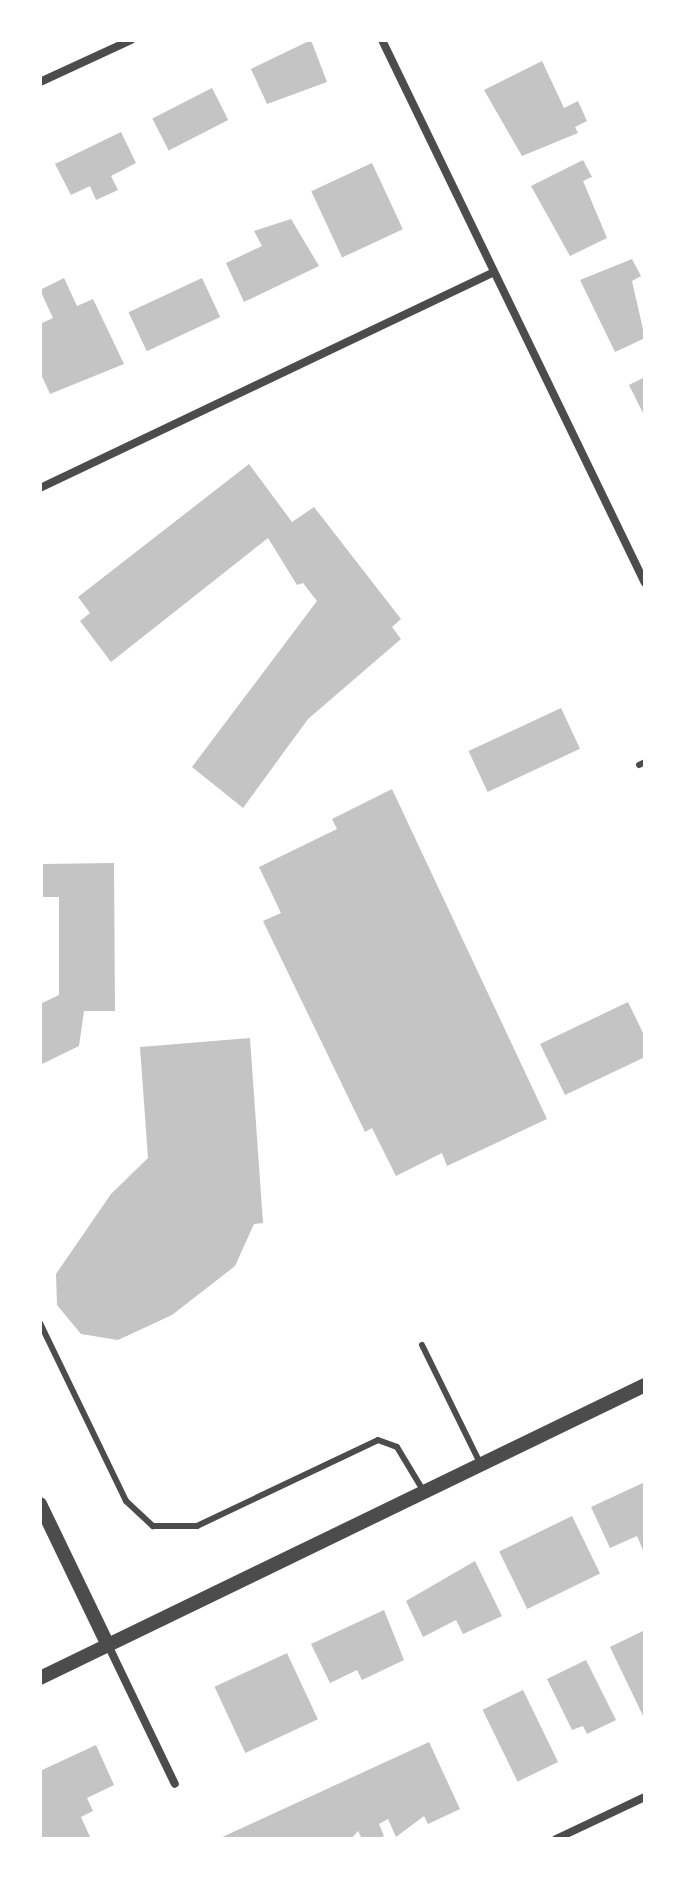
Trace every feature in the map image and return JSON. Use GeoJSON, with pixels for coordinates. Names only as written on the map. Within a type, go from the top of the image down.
{"type":"FeatureCollection","features":[{"type":"Feature","properties":{"kind":"street"},"geometry":{"type":"LineString","coordinates":[[40,82],[131,40]]}},
{"type":"Feature","properties":{"kind":"street"},"geometry":{"type":"LineString","coordinates":[[382,40],[492,273],[645,583]]}},
{"type":"Feature","properties":{"kind":"street"},"geometry":{"type":"LineString","coordinates":[[40,488],[492,273]]}},
{"type":"Feature","properties":{"kind":"street"},"geometry":{"type":"LineString","coordinates":[[40,1678],[645,1385]]}},
{"type":"Feature","properties":{"kind":"street"},"geometry":{"type":"LineString","coordinates":[[40,1504],[175,1784]]}},
{"type":"Feature","properties":{"kind":"street"},"geometry":{"type":"LineString","coordinates":[[556,1839],[645,1797]]}},
{"type":"Feature","properties":{"kind":"lane"},"geometry":{"type":"LineString","coordinates":[[40,1323],[126,1501],[153,1526],[197,1526],[378,1440],[397,1447],[424,1492]]}},
{"type":"Feature","properties":{"kind":"lane"},"geometry":{"type":"LineString","coordinates":[[422,1345],[481,1465]]}},
{"type":"Feature","properties":{"kind":"building"},"geometry":{"type":"Polygon","coordinates":[[[311,40],[327,82],[267,104],[251,69],[311,40]]]}},
{"type":"Feature","properties":{"kind":"building"},"geometry":{"type":"Polygon","coordinates":[[[542,61],[564,108],[578,101],[587,121],[575,127],[578,133],[522,156],[484,90],[542,61]]]}},
{"type":"Feature","properties":{"kind":"building"},"geometry":{"type":"Polygon","coordinates":[[[212,88],[228,120],[169,150],[152,118],[212,88]]]}},
{"type":"Feature","properties":{"kind":"building"},"geometry":{"type":"Polygon","coordinates":[[[121,132],[136,163],[111,176],[118,190],[96,200],[90,186],[71,195],[55,164],[121,132]]]}},
{"type":"Feature","properties":{"kind":"building"},"geometry":{"type":"Polygon","coordinates":[[[583,160],[592,177],[583,181],[607,238],[570,256],[531,186],[583,160]]]}},
{"type":"Feature","properties":{"kind":"building"},"geometry":{"type":"Polygon","coordinates":[[[372,163],[403,229],[342,257],[311,191],[372,163]]]}},
{"type":"Feature","properties":{"kind":"building"},"geometry":{"type":"Polygon","coordinates":[[[291,219],[319,266],[244,302],[226,263],[262,246],[254,231],[291,219]]]}},
{"type":"Feature","properties":{"kind":"building"},"geometry":{"type":"Polygon","coordinates":[[[632,259],[641,276],[632,281],[645,338],[615,352],[580,280],[632,259]]]}},
{"type":"Feature","properties":{"kind":"building"},"geometry":{"type":"Polygon","coordinates":[[[64,278],[77,306],[93,299],[124,364],[50,394],[40,372],[40,324],[53,318],[40,290],[64,278]]]}},
{"type":"Feature","properties":{"kind":"building"},"geometry":{"type":"Polygon","coordinates":[[[202,278],[220,317],[147,351],[129,312],[202,278]]]}},
{"type":"Feature","properties":{"kind":"building"},"geometry":{"type":"Polygon","coordinates":[[[645,377],[645,417],[629,385],[645,377]]]}},
{"type":"Feature","properties":{"kind":"building"},"geometry":{"type":"Polygon","coordinates":[[[249,464],[292,522],[314,507],[401,619],[392,627],[401,639],[308,719],[243,808],[192,767],[317,601],[303,583],[297,585],[268,538],[111,662],[80,621],[90,613],[78,597],[249,464]]]}},
{"type":"Feature","properties":{"kind":"building"},"geometry":{"type":"Polygon","coordinates":[[[561,708],[580,749],[488,792],[469,751],[561,708]]]}},
{"type":"Feature","properties":{"kind":"building"},"geometry":{"type":"Polygon","coordinates":[[[392,789],[547,1119],[447,1166],[442,1153],[396,1176],[372,1128],[365,1132],[263,921],[281,913],[259,867],[337,829],[332,819],[392,789]]]}},
{"type":"Feature","properties":{"kind":"building"},"geometry":{"type":"Polygon","coordinates":[[[114,863],[115,1011],[84,1011],[79,1046],[40,1065],[40,1004],[59,995],[59,897],[43,897],[43,864],[114,863]]]}},
{"type":"Feature","properties":{"kind":"building"},"geometry":{"type":"Polygon","coordinates":[[[628,1002],[645,1037],[645,1057],[565,1095],[540,1044],[628,1002]]]}},
{"type":"Feature","properties":{"kind":"building"},"geometry":{"type":"Polygon","coordinates":[[[250,1038],[263,1223],[254,1224],[235,1266],[172,1315],[118,1340],[81,1334],[57,1305],[56,1274],[111,1194],[148,1158],[140,1047],[250,1038]]]}},
{"type":"Feature","properties":{"kind":"building"},"geometry":{"type":"Polygon","coordinates":[[[645,1482],[645,1555],[637,1536],[610,1548],[591,1507],[645,1482]]]}},
{"type":"Feature","properties":{"kind":"building"},"geometry":{"type":"Polygon","coordinates":[[[572,1516],[600,1574],[527,1609],[499,1552],[572,1516]]]}},
{"type":"Feature","properties":{"kind":"building"},"geometry":{"type":"Polygon","coordinates":[[[475,1561],[502,1616],[463,1634],[456,1620],[423,1637],[406,1601],[475,1561]]]}},
{"type":"Feature","properties":{"kind":"building"},"geometry":{"type":"Polygon","coordinates":[[[384,1610],[404,1660],[362,1680],[357,1670],[330,1683],[311,1644],[384,1610]]]}},
{"type":"Feature","properties":{"kind":"building"},"geometry":{"type":"Polygon","coordinates":[[[645,1630],[645,1720],[610,1647],[645,1630]]]}},
{"type":"Feature","properties":{"kind":"building"},"geometry":{"type":"Polygon","coordinates":[[[287,1653],[318,1719],[245,1753],[214,1687],[287,1653]]]}},
{"type":"Feature","properties":{"kind":"building"},"geometry":{"type":"Polygon","coordinates":[[[586,1660],[616,1720],[587,1734],[583,1726],[572,1730],[547,1679],[586,1660]]]}},
{"type":"Feature","properties":{"kind":"building"},"geometry":{"type":"Polygon","coordinates":[[[523,1690],[558,1762],[518,1782],[483,1710],[523,1690]]]}},
{"type":"Feature","properties":{"kind":"building"},"geometry":{"type":"Polygon","coordinates":[[[429,1742],[460,1809],[428,1824],[424,1816],[396,1837],[388,1819],[379,1824],[384,1836],[378,1839],[362,1839],[358,1831],[351,1839],[218,1839],[429,1742]]]}},
{"type":"Feature","properties":{"kind":"building"},"geometry":{"type":"Polygon","coordinates":[[[96,1745],[114,1785],[87,1798],[93,1811],[81,1817],[91,1839],[40,1839],[40,1771],[96,1745]]]}}]}
